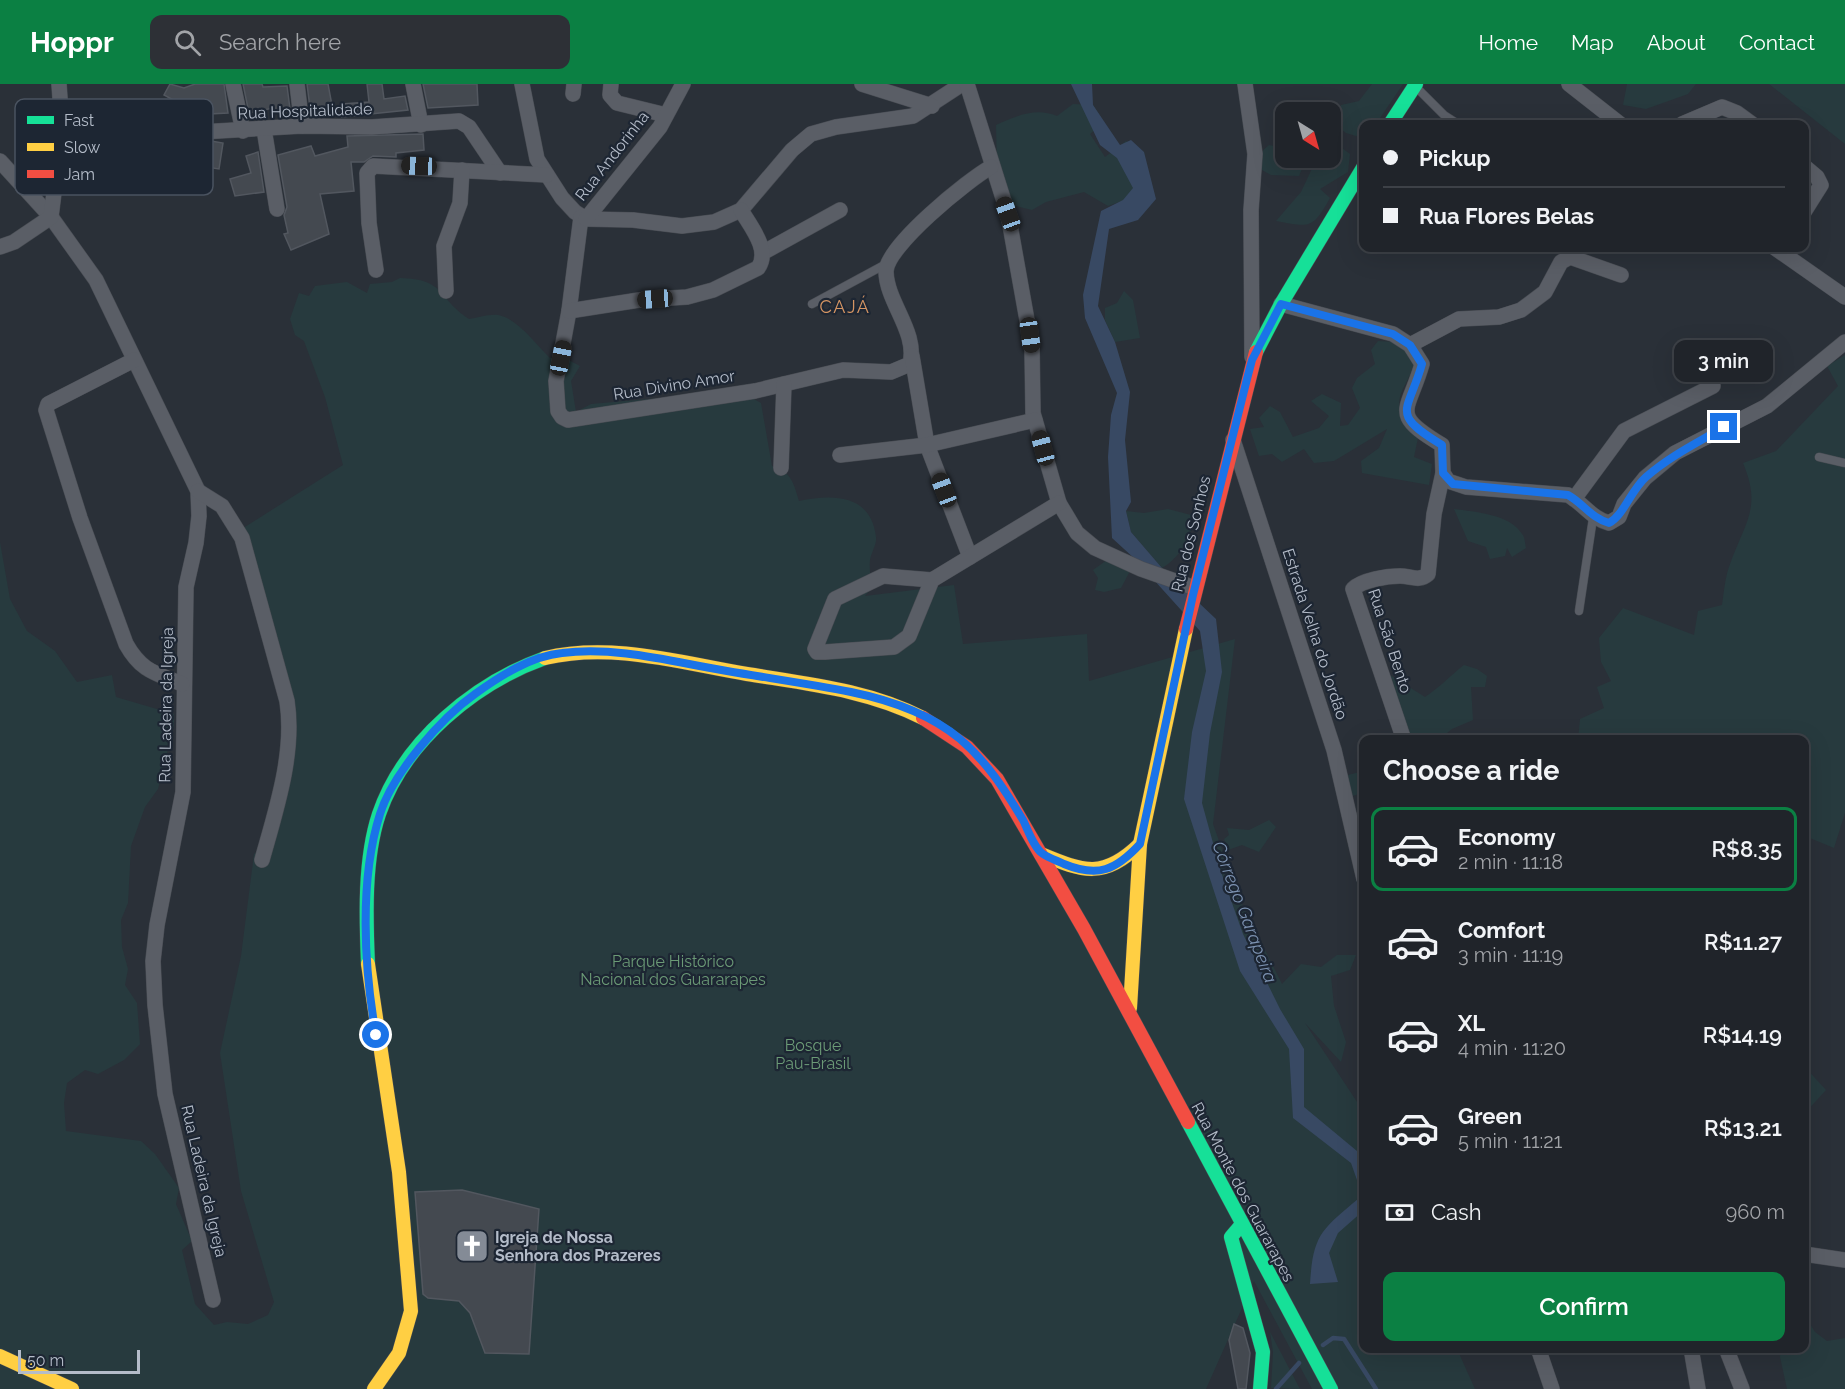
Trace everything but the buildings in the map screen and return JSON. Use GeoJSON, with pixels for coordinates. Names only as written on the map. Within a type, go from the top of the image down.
{"type":"FeatureCollection","features":[{"type":"Feature","properties":{"kind":"main road"},"geometry":{"type":"LineString","coordinates":[[1393,120],[1415,85]]}},
{"type":"Feature","properties":{"kind":"main road","name":"Rua dos Sonhos"},"geometry":{"type":"LineString","coordinates":[[1130,1009],[1140,844],[1185,636],[1190,589],[1252,360],[1281,304],[1359,174]]}},
{"type":"Feature","properties":{"kind":"main road","name":"Rua Monte dos Guararapes"},"geometry":{"type":"LineString","coordinates":[[374,1389],[400,1351],[407,1336],[411,1311],[397,1152],[372,1012],[366,907],[370,865],[380,812],[417,751],[444,720],[468,699],[517,668],[559,653],[578,651],[664,658],[880,698],[922,714],[959,738],[971,749],[997,778],[1130,1009],[1331,1389]]}},
{"type":"Feature","properties":{"kind":"main road"},"geometry":{"type":"LineString","coordinates":[[1041,854],[1078,869],[1100,870],[1119,864],[1140,844]]}},
{"type":"Feature","properties":{"kind":"main road"},"geometry":{"type":"LineString","coordinates":[[1242,1224],[1231,1237],[1263,1352],[1260,1389]]}},
{"type":"Feature","properties":{"kind":"main road"},"geometry":{"type":"LineString","coordinates":[[0,1356],[72,1389]]}},
{"type":"Feature","properties":{"kind":"street"},"geometry":{"type":"LineString","coordinates":[[59,84],[60,99]]}},
{"type":"Feature","properties":{"kind":"street"},"geometry":{"type":"LineString","coordinates":[[233,84],[243,131]]}},
{"type":"Feature","properties":{"kind":"street"},"geometry":{"type":"LineString","coordinates":[[297,84],[302,126]]}},
{"type":"Feature","properties":{"kind":"street"},"geometry":{"type":"LineString","coordinates":[[412,84],[421,125]]}},
{"type":"Feature","properties":{"kind":"street"},"geometry":{"type":"LineString","coordinates":[[522,84],[534,150],[562,198],[584,218],[633,220],[682,226],[714,222],[741,210],[792,150],[811,134],[836,127],[914,116],[962,84]]}},
{"type":"Feature","properties":{"kind":"street"},"geometry":{"type":"LineString","coordinates":[[611,84],[610,95],[617,103],[666,115]]}},
{"type":"Feature","properties":{"kind":"street","name":"Rua Andorinha"},"geometry":{"type":"LineString","coordinates":[[584,218],[660,127],[683,84]]}},
{"type":"Feature","properties":{"kind":"street"},"geometry":{"type":"LineString","coordinates":[[862,84],[881,87],[932,106]]}},
{"type":"Feature","properties":{"kind":"street"},"geometry":{"type":"LineString","coordinates":[[966,84],[1008,214],[1028,322],[1034,369],[1035,420],[1059,503],[1077,533],[1095,548],[1190,589]]}},
{"type":"Feature","properties":{"kind":"street"},"geometry":{"type":"LineString","coordinates":[[1245,84],[1255,154],[1251,210],[1252,360]]}},
{"type":"Feature","properties":{"kind":"street"},"geometry":{"type":"LineString","coordinates":[[1569,84],[1615,120]]}},
{"type":"Feature","properties":{"kind":"street"},"geometry":{"type":"LineString","coordinates":[[1691,120],[1722,107],[1730,109],[1746,120]]}},
{"type":"Feature","properties":{"kind":"street","name":"Rua Hospitalidade"},"geometry":{"type":"LineString","coordinates":[[213,132],[302,126],[372,127],[464,123],[500,173]]}},
{"type":"Feature","properties":{"kind":"street"},"geometry":{"type":"LineString","coordinates":[[264,129],[278,209]]}},
{"type":"Feature","properties":{"kind":"street","name":"Rua Ladeira da Igreja"},"geometry":{"type":"LineString","coordinates":[[0,161],[15,177]]}},
{"type":"Feature","properties":{"kind":"street"},"geometry":{"type":"LineString","coordinates":[[376,270],[369,223],[367,173],[373,166],[547,175]]}},
{"type":"Feature","properties":{"kind":"street"},"geometry":{"type":"LineString","coordinates":[[970,557],[927,445],[912,356],[886,272],[887,264],[910,234],[973,177],[991,167]]}},
{"type":"Feature","properties":{"kind":"street"},"geometry":{"type":"LineString","coordinates":[[446,291],[444,246],[460,203],[462,170]]}},
{"type":"Feature","properties":{"kind":"street"},"geometry":{"type":"LineString","coordinates":[[1809,170],[1817,177],[1821,185],[1809,204]]}},
{"type":"Feature","properties":{"kind":"street","name":"Rua Ladeira da Igreja"},"geometry":{"type":"LineString","coordinates":[[31,195],[51,217],[96,280],[198,491],[199,516],[196,543],[186,587],[182,684],[185,730],[183,792],[157,925],[153,961],[154,1005],[165,1095],[213,1300]]}},
{"type":"Feature","properties":{"kind":"street"},"geometry":{"type":"LineString","coordinates":[[0,247],[15,242],[51,217],[54,195]]}},
{"type":"Feature","properties":{"kind":"street"},"geometry":{"type":"LineString","coordinates":[[584,218],[569,311],[639,300],[687,297],[713,290],[758,268],[763,261],[764,252],[741,210]]}},
{"type":"Feature","properties":{"kind":"street"},"geometry":{"type":"LineString","coordinates":[[764,252],[840,210]]}},
{"type":"Feature","properties":{"kind":"street"},"geometry":{"type":"LineString","coordinates":[[1782,252],[1845,297]]}},
{"type":"Feature","properties":{"kind":"street"},"geometry":{"type":"LineString","coordinates":[[1410,345],[1459,320],[1499,317],[1521,310],[1545,292],[1561,262],[1566,258],[1576,257],[1621,275]]}},
{"type":"Feature","properties":{"kind":"street"},"geometry":{"type":"LineString","coordinates":[[1281,304],[1393,334],[1410,345],[1422,364],[1407,401],[1407,416],[1418,431],[1442,445],[1443,473],[1448,481],[1462,486],[1558,494],[1574,499],[1593,518],[1609,523],[1615,520],[1645,478],[1675,453],[1767,406],[1845,342]]}},
{"type":"Feature","properties":{"kind":"street","name":"Rua Divino Amor"},"geometry":{"type":"LineString","coordinates":[[569,311],[556,381],[558,411],[568,420],[755,391],[843,370],[891,372],[910,364],[912,356]]}},
{"type":"Feature","properties":{"kind":"street"},"geometry":{"type":"LineString","coordinates":[[134,360],[60,396],[48,404],[46,410],[80,518],[126,644],[136,661],[146,670],[182,684]]}},
{"type":"Feature","properties":{"kind":"street"},"geometry":{"type":"LineString","coordinates":[[781,468],[784,384]]}},
{"type":"Feature","properties":{"kind":"street"},"geometry":{"type":"LineString","coordinates":[[1574,499],[1624,431],[1713,386]]}},
{"type":"Feature","properties":{"kind":"street"},"geometry":{"type":"LineString","coordinates":[[840,455],[927,445],[1035,420]]}},
{"type":"Feature","properties":{"kind":"street","name":"Estrada Velha do Jordão"},"geometry":{"type":"LineString","coordinates":[[1232,437],[1334,750],[1359,858]]}},
{"type":"Feature","properties":{"kind":"street","name":"Rua São Bento"},"geometry":{"type":"LineString","coordinates":[[1402,735],[1353,589],[1358,585],[1390,577],[1418,579],[1428,574],[1436,503],[1443,473]]}},
{"type":"Feature","properties":{"kind":"street"},"geometry":{"type":"LineString","coordinates":[[198,491],[222,506],[242,538],[287,701],[291,724],[288,749],[262,860]]}},
{"type":"Feature","properties":{"kind":"street"},"geometry":{"type":"LineString","coordinates":[[932,580],[909,636],[894,647],[817,652],[815,648],[835,599],[883,576],[932,580],[1059,503]]}},
{"type":"Feature","properties":{"kind":"street"},"geometry":{"type":"LineString","coordinates":[[1809,1255],[1845,1260]]}},
{"type":"Feature","properties":{"kind":"street"},"geometry":{"type":"LineString","coordinates":[[1540,1353],[1552,1389]]}},
{"type":"Feature","properties":{"kind":"street"},"geometry":{"type":"LineString","coordinates":[[1692,1353],[1698,1389]]}},
{"type":"Feature","properties":{"kind":"street"},"geometry":{"type":"LineString","coordinates":[[1728,1353],[1742,1389]]}},
{"type":"Feature","properties":{"kind":"lane"},"geometry":{"type":"LineString","coordinates":[[1415,85],[1452,120]]}},
{"type":"Feature","properties":{"kind":"lane"},"geometry":{"type":"LineString","coordinates":[[812,304],[887,264]]}},
{"type":"Feature","properties":{"kind":"lane"},"geometry":{"type":"LineString","coordinates":[[1819,457],[1845,463]]}},
{"type":"Feature","properties":{"kind":"lane"},"geometry":{"type":"LineString","coordinates":[[1579,611],[1593,518]]}},
{"type":"Feature","properties":{"kind":"green space"},"geometry":{"type":"Polygon","coordinates":[[[1372,84],[1403,84],[1379,120],[1359,120],[1359,137],[1341,129],[1341,105],[1359,101],[1372,84]]]}},
{"type":"Feature","properties":{"kind":"green space"},"geometry":{"type":"Polygon","coordinates":[[[1627,84],[1696,84],[1688,94],[1646,109],[1623,105],[1627,84]]]}},
{"type":"Feature","properties":{"kind":"green space"},"geometry":{"type":"Polygon","coordinates":[[[1769,84],[1845,84],[1845,144],[1769,84]]]}},
{"type":"Feature","properties":{"kind":"green space"},"geometry":{"type":"Polygon","coordinates":[[[1073,104],[1093,105],[1104,122],[1090,134],[1105,157],[1126,141],[1144,152],[1151,200],[1122,201],[1108,206],[1084,192],[1046,202],[1032,210],[1012,205],[997,167],[996,125],[1034,113],[1049,113],[1057,116],[1073,104]]]}},
{"type":"Feature","properties":{"kind":"green space"},"geometry":{"type":"Polygon","coordinates":[[[1269,145],[1275,146],[1275,168],[1302,168],[1299,176],[1271,175],[1262,170],[1259,154],[1269,145]]]}},
{"type":"Feature","properties":{"kind":"green space"},"geometry":{"type":"Polygon","coordinates":[[[1341,147],[1350,154],[1348,172],[1320,189],[1330,198],[1314,221],[1303,225],[1276,221],[1301,192],[1312,168],[1341,168],[1341,147]]]}},
{"type":"Feature","properties":{"kind":"green space","name":"Parque Histórico Nacional dos Guararapes"},"geometry":{"type":"Polygon","coordinates":[[[400,278],[426,282],[440,291],[469,319],[494,315],[505,317],[519,326],[550,358],[561,356],[580,366],[571,381],[576,412],[591,404],[739,391],[761,403],[772,466],[788,475],[799,501],[825,498],[848,500],[867,512],[873,523],[876,540],[870,560],[872,588],[865,596],[954,585],[963,644],[1087,634],[1089,681],[1235,639],[1213,824],[1240,900],[1282,984],[1301,964],[1321,967],[1337,955],[1356,955],[1350,970],[1331,976],[1334,1006],[1346,1042],[1341,1062],[1305,1023],[1359,1105],[1359,1353],[1459,1353],[1475,1389],[1312,1389],[1254,1281],[1206,1389],[0,1389],[0,542],[10,599],[27,631],[55,651],[77,682],[112,675],[116,697],[174,714],[174,725],[158,789],[145,807],[131,846],[128,903],[121,920],[122,947],[128,969],[125,985],[137,1003],[140,1044],[124,1060],[98,1074],[85,1070],[67,1083],[64,1103],[66,1131],[141,1141],[155,1154],[179,1188],[176,1204],[192,1241],[182,1250],[195,1304],[214,1325],[227,1322],[248,1324],[268,1315],[274,1302],[241,1191],[220,1053],[241,956],[254,854],[275,837],[290,732],[240,530],[343,465],[325,397],[304,341],[295,335],[290,319],[299,293],[309,296],[315,286],[347,282],[367,293],[370,284],[392,282],[400,278]]]}},
{"type":"Feature","properties":{"kind":"green space"},"geometry":{"type":"Polygon","coordinates":[[[1124,291],[1133,300],[1140,338],[1115,342],[1105,320],[1105,308],[1117,303],[1124,291]]]}},
{"type":"Feature","properties":{"kind":"green space"},"geometry":{"type":"Polygon","coordinates":[[[1378,341],[1396,342],[1415,350],[1414,363],[1399,401],[1400,411],[1418,438],[1414,457],[1432,464],[1429,485],[1362,473],[1361,461],[1379,448],[1387,429],[1334,461],[1314,463],[1304,449],[1282,462],[1272,454],[1259,456],[1250,429],[1264,427],[1259,418],[1270,406],[1280,412],[1293,437],[1319,428],[1329,416],[1311,401],[1322,394],[1341,403],[1340,426],[1348,425],[1360,408],[1352,388],[1357,378],[1375,364],[1371,350],[1378,341]]]}},
{"type":"Feature","properties":{"kind":"green space"},"geometry":{"type":"Polygon","coordinates":[[[1845,355],[1845,813],[1834,848],[1809,838],[1809,735],[1578,735],[1580,719],[1604,708],[1597,687],[1611,681],[1601,662],[1599,638],[1623,608],[1694,635],[1698,611],[1722,605],[1728,569],[1746,525],[1751,504],[1749,479],[1743,463],[1776,451],[1838,386],[1827,366],[1845,355]]]}},
{"type":"Feature","properties":{"kind":"green space"},"geometry":{"type":"Polygon","coordinates":[[[1168,509],[1195,516],[1184,546],[1174,559],[1162,568],[1131,532],[1126,511],[1144,513],[1168,509]]]}},
{"type":"Feature","properties":{"kind":"green space"},"geometry":{"type":"Polygon","coordinates":[[[1454,509],[1491,515],[1509,522],[1523,535],[1526,548],[1512,557],[1507,548],[1505,556],[1490,559],[1486,547],[1468,541],[1454,509]]]}},
{"type":"Feature","properties":{"kind":"green space"},"geometry":{"type":"Polygon","coordinates":[[[1107,560],[1130,571],[1121,588],[1104,592],[1095,590],[1098,578],[1093,570],[1107,560]]]}},
{"type":"Feature","properties":{"kind":"green space"},"geometry":{"type":"Polygon","coordinates":[[[1464,665],[1477,669],[1487,676],[1485,687],[1471,687],[1473,720],[1444,735],[1407,735],[1390,675],[1425,697],[1464,665]]]}},
{"type":"Feature","properties":{"kind":"green space"},"geometry":{"type":"Polygon","coordinates":[[[1359,773],[1359,794],[1349,797],[1344,776],[1359,773]]]}},
{"type":"Feature","properties":{"kind":"green space"},"geometry":{"type":"Polygon","coordinates":[[[1269,820],[1276,827],[1259,852],[1242,845],[1228,850],[1224,839],[1229,835],[1227,828],[1249,830],[1269,820]]]}},
{"type":"Feature","properties":{"kind":"green space"},"geometry":{"type":"Polygon","coordinates":[[[1809,1071],[1826,1090],[1809,1109],[1809,1071]]]}},
{"type":"Feature","properties":{"kind":"green space"},"geometry":{"type":"Polygon","coordinates":[[[1809,1322],[1815,1332],[1827,1341],[1845,1338],[1845,1389],[1787,1389],[1780,1353],[1809,1353],[1809,1322]]]}},
{"type":"Feature","properties":{"kind":"green space"},"geometry":{"type":"Polygon","coordinates":[[[1270,1332],[1300,1389],[1271,1388],[1273,1352],[1270,1332]]]}},
{"type":"Feature","properties":{"kind":"water"},"geometry":{"type":"Polygon","coordinates":[[[1071,84],[1092,84],[1093,105],[1120,145],[1131,140],[1144,152],[1156,199],[1138,220],[1109,229],[1098,306],[1115,342],[1130,392],[1125,440],[1131,502],[1126,511],[1131,532],[1162,568],[1216,619],[1222,672],[1210,733],[1202,803],[1221,872],[1243,934],[1280,1009],[1304,1049],[1304,1107],[1359,1153],[1359,1215],[1338,1233],[1329,1253],[1338,1282],[1310,1284],[1311,1268],[1321,1235],[1335,1218],[1358,1199],[1357,1180],[1351,1163],[1293,1118],[1289,1049],[1240,971],[1184,799],[1192,732],[1206,671],[1200,631],[1135,559],[1112,538],[1108,457],[1111,415],[1117,393],[1085,318],[1083,295],[1101,211],[1123,200],[1133,188],[1117,158],[1100,145],[1071,84]]]}},
{"type":"Feature","properties":{"kind":"waterway"},"geometry":{"type":"LineString","coordinates":[[1323,1345],[1333,1338],[1344,1339],[1376,1389]]}},
{"type":"Feature","properties":{"kind":"waterway"},"geometry":{"type":"LineString","coordinates":[[1276,1389],[1299,1363]]}},
{"type":"Feature","properties":{"kind":"traffic: fast"},"geometry":{"type":"LineString","coordinates":[[1393,120],[1416,84]]}},
{"type":"Feature","properties":{"kind":"traffic: fast"},"geometry":{"type":"LineString","coordinates":[[1256,352],[1281,304],[1359,174]]}},
{"type":"Feature","properties":{"kind":"traffic: fast"},"geometry":{"type":"LineString","coordinates":[[368,964],[368,869],[374,831],[390,787],[424,739],[445,718],[468,699],[493,683],[545,658]]}},
{"type":"Feature","properties":{"kind":"traffic: fast"},"geometry":{"type":"LineString","coordinates":[[1188,1122],[1331,1389]]}},
{"type":"Feature","properties":{"kind":"traffic: fast"},"geometry":{"type":"LineString","coordinates":[[1242,1224],[1231,1237],[1263,1352],[1260,1389]]}},
{"type":"Feature","properties":{"kind":"traffic: slow"},"geometry":{"type":"LineString","coordinates":[[1130,1008],[1140,844],[1186,629]]}},
{"type":"Feature","properties":{"kind":"traffic: slow"},"geometry":{"type":"LineString","coordinates":[[545,658],[596,652],[672,660],[859,694],[902,708],[923,718]]}},
{"type":"Feature","properties":{"kind":"traffic: slow"},"geometry":{"type":"LineString","coordinates":[[1041,854],[1070,865],[1093,869],[1115,863],[1140,844]]}},
{"type":"Feature","properties":{"kind":"traffic: slow"},"geometry":{"type":"LineString","coordinates":[[368,964],[399,1172],[411,1311],[399,1353],[374,1389]]}},
{"type":"Feature","properties":{"kind":"traffic: slow"},"geometry":{"type":"LineString","coordinates":[[0,1356],[72,1389]]}},
{"type":"Feature","properties":{"kind":"traffic: jam"},"geometry":{"type":"LineString","coordinates":[[1186,629],[1256,352]]}},
{"type":"Feature","properties":{"kind":"traffic: jam"},"geometry":{"type":"LineString","coordinates":[[923,718],[967,747],[997,779],[1084,929],[1188,1122]]}},
{"type":"Feature","properties":{"kind":"place","name":"Igreja de Nossa Senhora dos Prazeres"},"geometry":{"type":"Point","coordinates":[472,1246]}},
{"type":"Feature","properties":{"kind":"district","name":"CAJÁ"},"geometry":{"type":"Point","coordinates":[845,306]}},
{"type":"Feature","properties":{"kind":"route"},"geometry":{"type":"LineString","coordinates":[[376,1035],[372,1012],[366,907],[370,865],[380,812],[417,751],[444,720],[490,683],[517,668],[559,653],[610,652],[664,658],[880,698],[922,714],[959,738],[971,749],[997,778],[1041,854],[1084,870],[1110,868],[1125,860],[1140,844],[1193,595],[1252,360],[1281,304],[1393,334],[1410,345],[1422,364],[1407,401],[1407,416],[1418,431],[1442,445],[1443,473],[1446,479],[1453,484],[1568,495],[1581,504],[1593,518],[1609,523],[1619,516],[1624,504],[1645,478],[1675,453],[1724,427]]}},
{"type":"Feature","properties":{"kind":"water label","name":"Córrego Garapeira"},"geometry":{"type":"Point","coordinates":[1245,912]}},
{"type":"Feature","properties":{"kind":"park label","name":"Bosque Pau-Brasil"},"geometry":{"type":"Point","coordinates":[813,1054]}}]}
